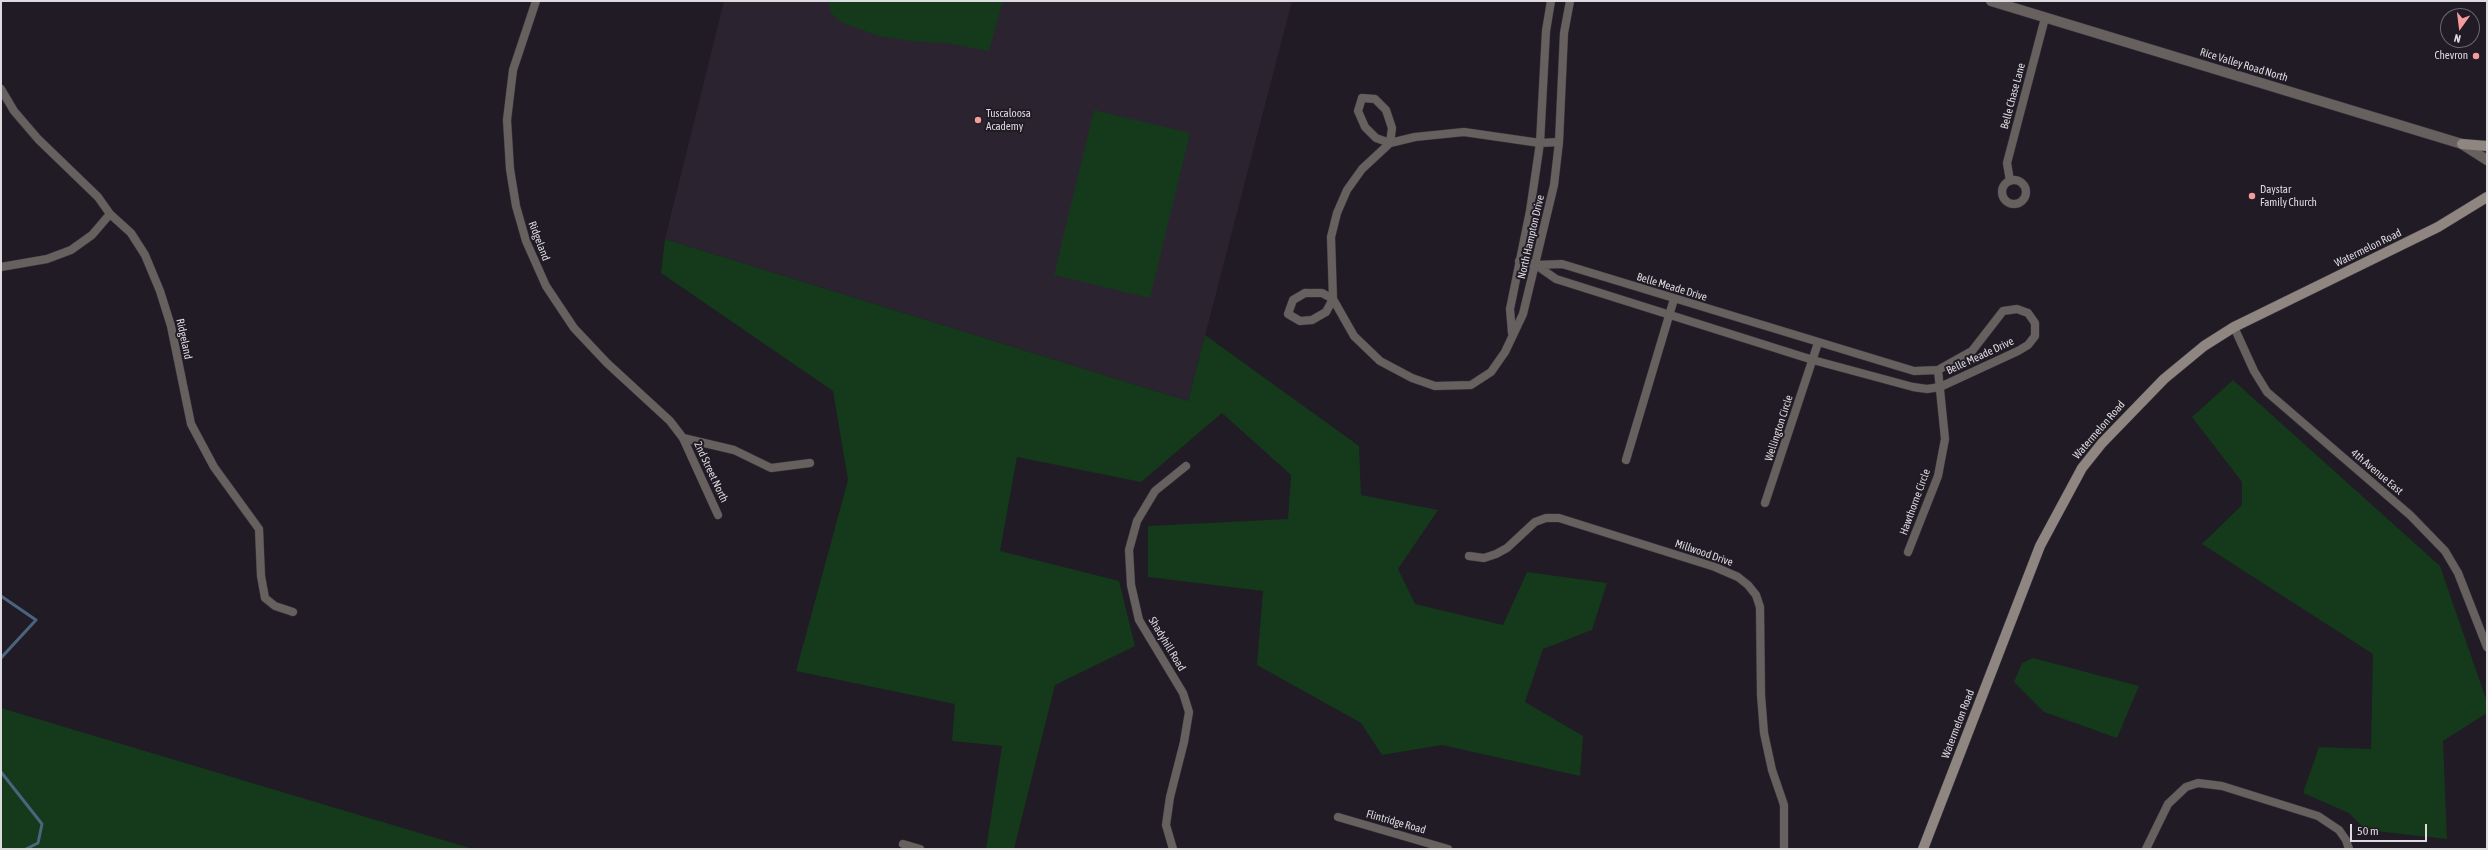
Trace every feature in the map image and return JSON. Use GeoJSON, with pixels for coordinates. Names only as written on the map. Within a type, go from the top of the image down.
{"type":"FeatureCollection","features":[{"type":"Feature","properties":{"kind":"main road"},"geometry":{"type":"LineString","coordinates":[[2462,144],[2487,146]]}},
{"type":"Feature","properties":{"kind":"main road","name":"Watermelon Road"},"geometry":{"type":"LineString","coordinates":[[1923,849],[2040,546],[2082,468],[2119,425],[2164,379],[2204,346],[2234,327],[2438,227],[2487,197]]}},
{"type":"Feature","properties":{"kind":"street","name":"Ridgeland"},"geometry":{"type":"LineString","coordinates":[[536,1],[513,70],[507,120],[510,169],[522,229],[546,286],[574,328],[607,363],[670,421],[683,438]]}},
{"type":"Feature","properties":{"kind":"street","name":"North Hampton Drive"},"geometry":{"type":"LineString","coordinates":[[1512,333],[1510,309],[1530,211],[1540,143],[1546,31],[1551,1]]}},
{"type":"Feature","properties":{"kind":"street","name":"North Hampton Drive"},"geometry":{"type":"LineString","coordinates":[[1559,142],[1540,143],[1464,132],[1415,137],[1390,143],[1362,169],[1347,190],[1337,213],[1331,237],[1333,299],[1354,336],[1380,361],[1412,378],[1435,386],[1471,385],[1491,372],[1505,352],[1512,333],[1523,314],[1554,185],[1559,142],[1563,41],[1570,1]]}},
{"type":"Feature","properties":{"kind":"street","name":"Rice Valley Road North"},"geometry":{"type":"LineString","coordinates":[[1991,1],[2462,144],[2487,160]]}},
{"type":"Feature","properties":{"kind":"street","name":"Belle Chase Lane"},"geometry":{"type":"LineString","coordinates":[[2010,181],[2007,162],[2045,18]]}},
{"type":"Feature","properties":{"kind":"street","name":"Ridgeland"},"geometry":{"type":"LineString","coordinates":[[1,90],[14,110],[33,133],[98,197],[110,214],[131,233],[151,267],[171,326],[192,424],[202,446],[259,529],[261,576],[265,598],[275,606],[293,612]]}},
{"type":"Feature","properties":{"kind":"street"},"geometry":{"type":"LineString","coordinates":[[1362,98],[1375,99],[1386,110],[1392,128],[1390,143],[1376,138],[1365,127],[1358,111],[1362,98]]}},
{"type":"Feature","properties":{"kind":"street"},"geometry":{"type":"LineString","coordinates":[[1,266],[47,259],[71,250],[92,235],[110,214]]}},
{"type":"Feature","properties":{"kind":"street","name":"Belle Meade Drive"},"geometry":{"type":"LineString","coordinates":[[1519,261],[1536,265],[1562,264],[1914,371],[1938,370],[1972,351],[2003,311],[2017,309],[2028,313],[2035,323],[2035,336],[2028,345],[1940,387],[1927,389],[1914,387],[1813,360],[1556,279],[1536,265]]}},
{"type":"Feature","properties":{"kind":"street"},"geometry":{"type":"LineString","coordinates":[[1305,293],[1322,293],[1333,299],[1326,312],[1312,320],[1300,321],[1288,314],[1293,300],[1305,293]]}},
{"type":"Feature","properties":{"kind":"street"},"geometry":{"type":"LineString","coordinates":[[1626,460],[1674,299]]}},
{"type":"Feature","properties":{"kind":"street","name":"4th Avenue East"},"geometry":{"type":"LineString","coordinates":[[2234,327],[2254,371],[2267,392],[2410,515],[2445,551],[2458,573],[2487,648]]}},
{"type":"Feature","properties":{"kind":"street","name":"Wellington Circle"},"geometry":{"type":"LineString","coordinates":[[1765,503],[1818,343]]}},
{"type":"Feature","properties":{"kind":"street","name":"Hawthorne Circle"},"geometry":{"type":"LineString","coordinates":[[1908,552],[1938,476],[1945,439],[1938,370]]}},
{"type":"Feature","properties":{"kind":"street"},"geometry":{"type":"LineString","coordinates":[[683,438],[734,450],[771,468],[810,463]]}},
{"type":"Feature","properties":{"kind":"street","name":"2nd Street North"},"geometry":{"type":"LineString","coordinates":[[683,438],[718,515]]}},
{"type":"Feature","properties":{"kind":"street","name":"Shadyhill Road"},"geometry":{"type":"LineString","coordinates":[[1173,849],[1166,825],[1170,797],[1184,742],[1189,712],[1183,693],[1139,620],[1131,585],[1130,550],[1137,521],[1155,491],[1186,466]]}},
{"type":"Feature","properties":{"kind":"street","name":"Millwood Drive"},"geometry":{"type":"LineString","coordinates":[[1469,556],[1484,558],[1496,554],[1507,548],[1535,522],[1546,518],[1558,518],[1715,567],[1738,577],[1748,585],[1756,595],[1760,607],[1761,695],[1764,733],[1772,770],[1784,805],[1784,849]]}},
{"type":"Feature","properties":{"kind":"street"},"geometry":{"type":"LineString","coordinates":[[2146,849],[2168,804],[2186,787],[2198,783],[2222,786],[2318,816],[2339,830],[2346,840],[2349,849]]}},
{"type":"Feature","properties":{"kind":"street","name":"Flintridge Road"},"geometry":{"type":"LineString","coordinates":[[1338,817],[1448,849]]}},
{"type":"Feature","properties":{"kind":"street"},"geometry":{"type":"LineString","coordinates":[[903,844],[920,849]]}},
{"type":"Feature","properties":{"kind":"shaded area","name":"Tuscaloosa Academy"},"geometry":{"type":"Polygon","coordinates":[[[724,1],[1292,1],[1188,401],[665,239],[724,1]]]}},
{"type":"Feature","properties":{"kind":"green space"},"geometry":{"type":"Polygon","coordinates":[[[828,1],[1003,1],[989,51],[946,43],[910,41],[878,36],[841,22],[831,13],[828,1]]]}},
{"type":"Feature","properties":{"kind":"green space"},"geometry":{"type":"Polygon","coordinates":[[[1094,110],[1190,133],[1150,298],[1054,275],[1094,110]]]}},
{"type":"Feature","properties":{"kind":"green space"},"geometry":{"type":"Polygon","coordinates":[[[665,239],[1188,401],[1205,335],[1359,446],[1361,495],[1438,510],[1398,569],[1415,604],[1503,625],[1527,572],[1607,583],[1592,630],[1543,649],[1525,702],[1583,736],[1580,776],[1442,745],[1382,755],[1361,723],[1257,665],[1263,591],[1148,577],[1148,526],[1288,519],[1291,475],[1222,413],[1141,482],[1017,457],[1000,551],[1119,581],[1135,646],[1055,685],[1014,849],[986,849],[1002,746],[952,741],[955,704],[796,671],[848,480],[833,391],[661,273],[665,239]]]}},
{"type":"Feature","properties":{"kind":"green space"},"geometry":{"type":"Polygon","coordinates":[[[2233,380],[2440,566],[2487,702],[2487,713],[2443,741],[2447,839],[2366,830],[2349,813],[2303,793],[2319,747],[2371,749],[2373,654],[2202,544],[2242,505],[2242,482],[2192,417],[2233,380]]]}},
{"type":"Feature","properties":{"kind":"green space"},"geometry":{"type":"Polygon","coordinates":[[[2033,658],[2139,686],[2117,738],[2044,712],[2014,682],[2022,663],[2033,658]]]}},
{"type":"Feature","properties":{"kind":"green space"},"geometry":{"type":"Polygon","coordinates":[[[1,708],[473,849],[1,849],[1,708]]]}},
{"type":"Feature","properties":{"kind":"waterway"},"geometry":{"type":"LineString","coordinates":[[1,596],[36,620],[1,658]]}},
{"type":"Feature","properties":{"kind":"waterway"},"geometry":{"type":"LineString","coordinates":[[1,772],[42,824],[38,843],[26,849]]}},
{"type":"Feature","properties":{"kind":"place","name":"Chevron"},"geometry":{"type":"Point","coordinates":[2476,56]}},
{"type":"Feature","properties":{"kind":"place","name":"Tuscaloosa Academy"},"geometry":{"type":"Point","coordinates":[978,120]}},
{"type":"Feature","properties":{"kind":"place","name":"Daystar Family Church"},"geometry":{"type":"Point","coordinates":[2252,196]}}]}
